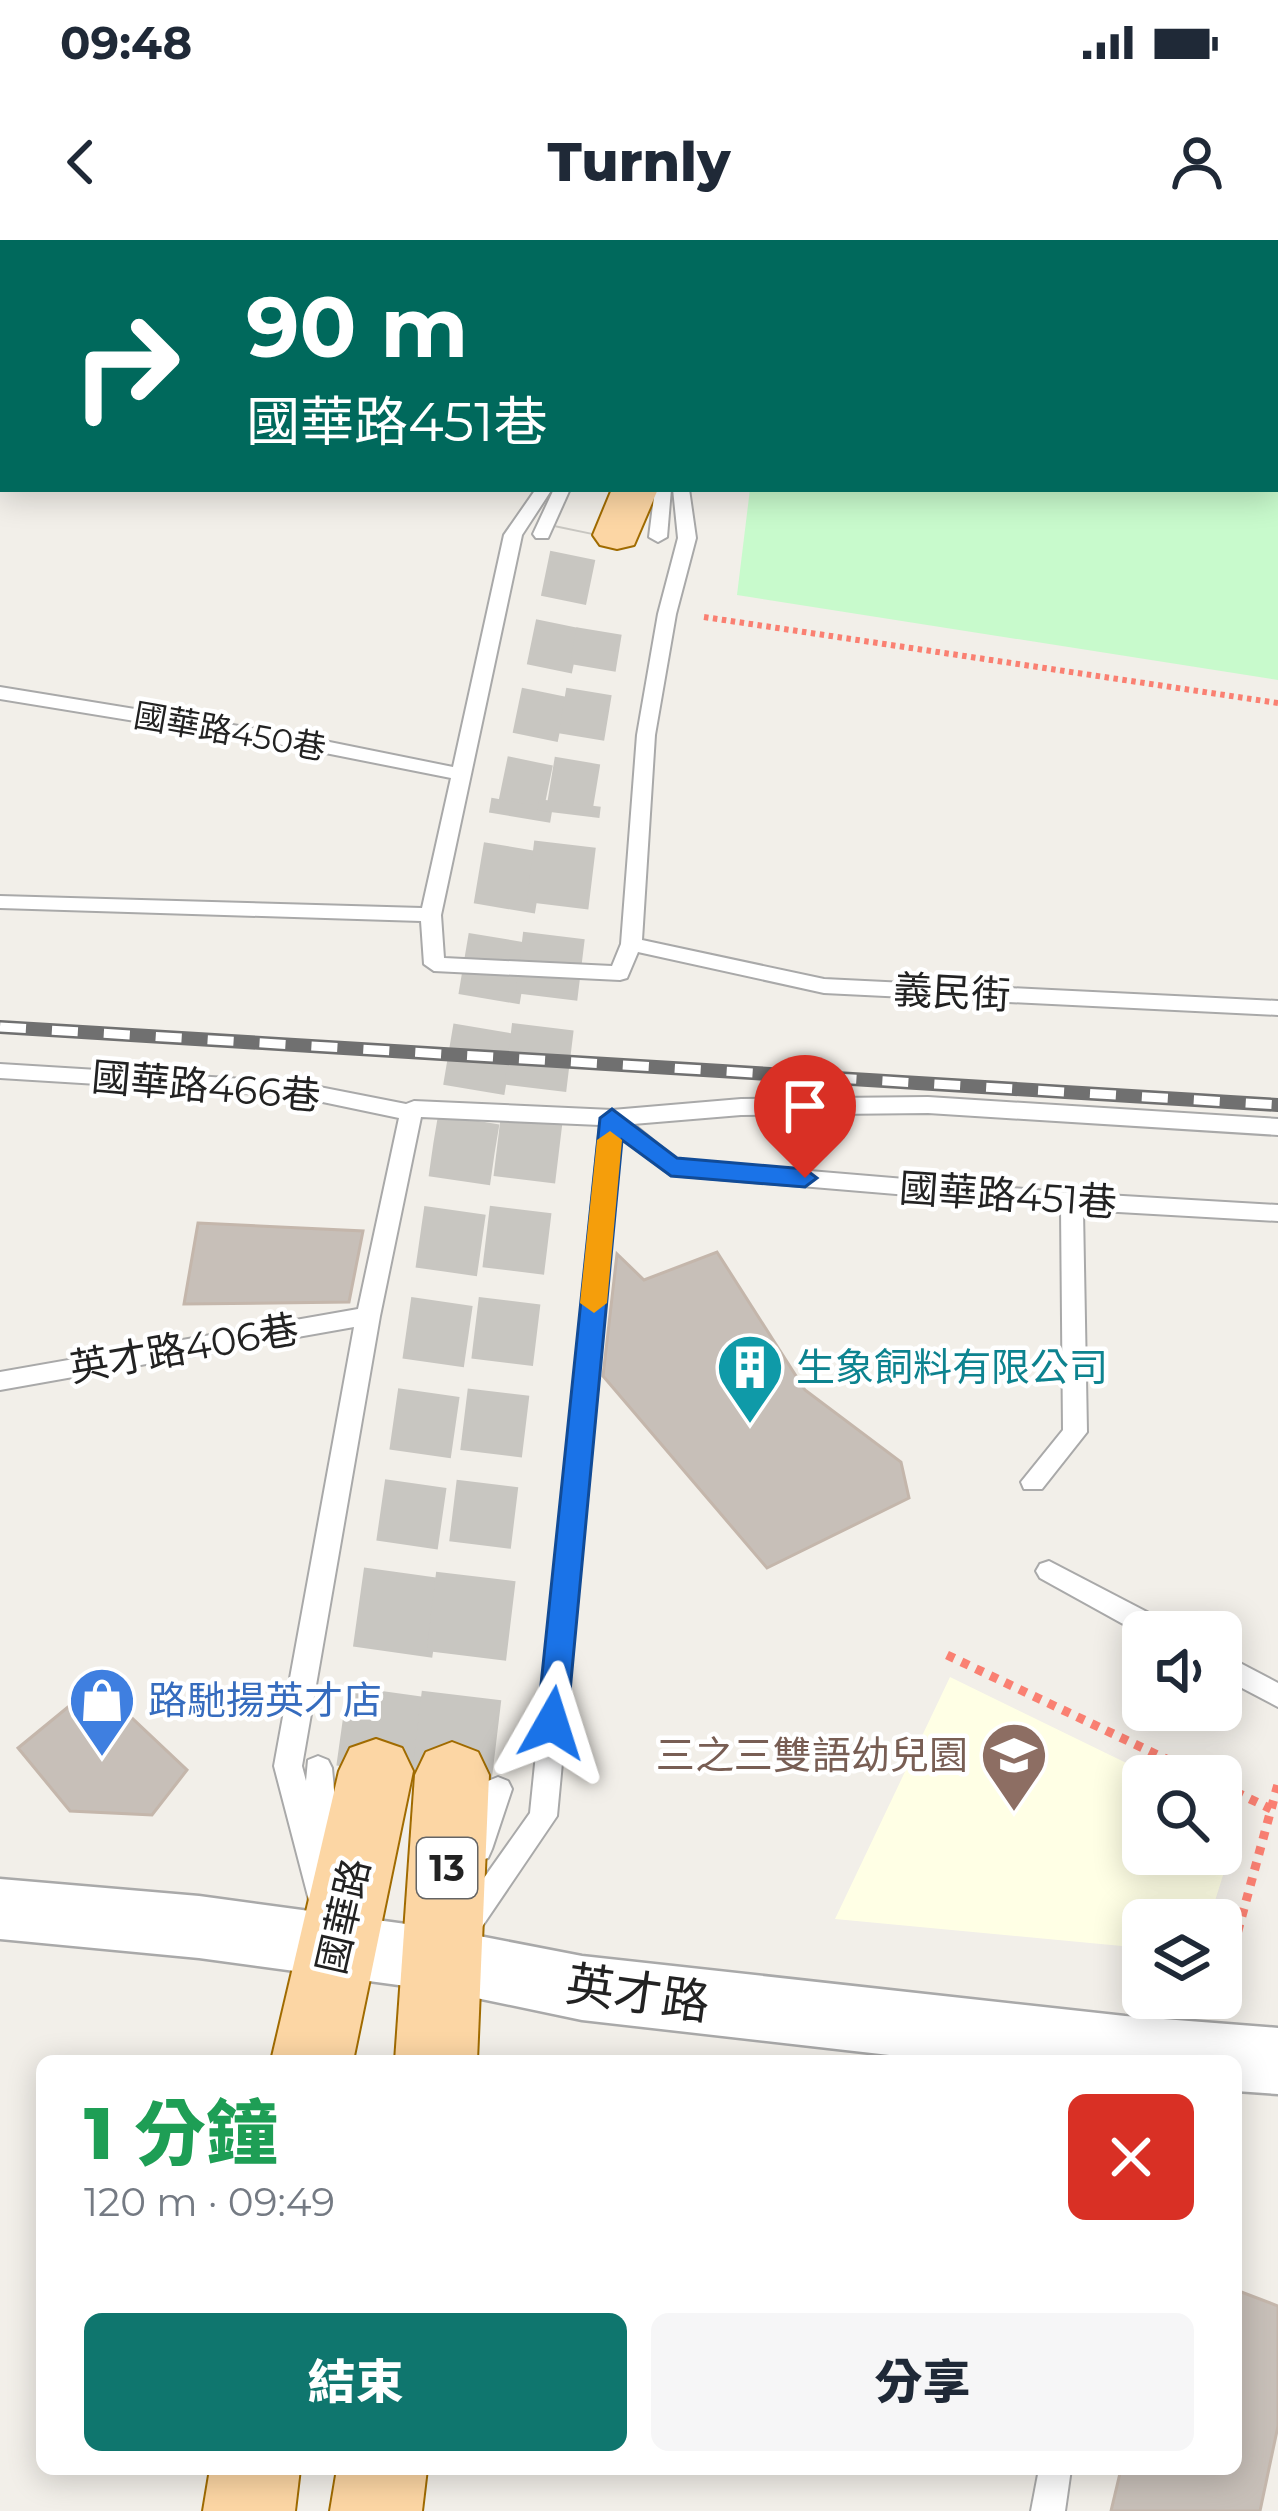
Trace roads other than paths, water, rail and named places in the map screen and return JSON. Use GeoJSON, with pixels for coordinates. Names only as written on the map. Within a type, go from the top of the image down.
{"type":"FeatureCollection","features":[{"type":"Feature","properties":{"kind":"main road"},"geometry":{"type":"LineString","coordinates":[[590,519],[630,492]]}},
{"type":"Feature","properties":{"kind":"main road","name":"國華路"},"geometry":{"type":"LineString","coordinates":[[313,2055],[335,1946],[347,1770]]}},
{"type":"Feature","properties":{"kind":"main road","name":"13"},"geometry":{"type":"LineString","coordinates":[[436,2055],[443,1960],[475,1782]]}},
{"type":"Feature","properties":{"kind":"main road"},"geometry":{"type":"LineString","coordinates":[[249,2511],[254,2475]]}},
{"type":"Feature","properties":{"kind":"main road"},"geometry":{"type":"LineString","coordinates":[[376,2511],[381,2475]]}},
{"type":"Feature","properties":{"kind":"street","name":"英才路"},"geometry":{"type":"LineString","coordinates":[[0,1910],[199,1928],[443,1960],[582,1988],[1124,2055]]}},
{"type":"Feature","properties":{"kind":"street","name":"英才路"},"geometry":{"type":"LineString","coordinates":[[1242,2060],[1278,2061]]}},
{"type":"Feature","properties":{"kind":"lane"},"geometry":{"type":"LineString","coordinates":[[542,492],[513,535],[431,915],[434,964],[620,973],[631,944],[646,735],[667,614],[687,538],[681,492]]}},
{"type":"Feature","properties":{"kind":"lane"},"geometry":{"type":"LineString","coordinates":[[590,519],[656,492]]}},
{"type":"Feature","properties":{"kind":"lane","name":"國華路450巷"},"geometry":{"type":"LineString","coordinates":[[0,693],[295,740],[460,774]]}},
{"type":"Feature","properties":{"kind":"lane"},"geometry":{"type":"LineString","coordinates":[[0,902],[431,915]]}},
{"type":"Feature","properties":{"kind":"lane","name":"義民街"},"geometry":{"type":"LineString","coordinates":[[631,944],[824,986],[1278,1008]]}},
{"type":"Feature","properties":{"kind":"lane","name":"國華路466巷"},"geometry":{"type":"LineString","coordinates":[[0,1071],[294,1088],[411,1112],[612,1118],[741,1107],[928,1106],[1278,1127]]}},
{"type":"Feature","properties":{"kind":"lane"},"geometry":{"type":"LineString","coordinates":[[335,1946],[288,1766],[368,1316],[411,1112]]}},
{"type":"Feature","properties":{"kind":"lane"},"geometry":{"type":"LineString","coordinates":[[443,1960],[543,1816],[612,1118]]}},
{"type":"Feature","properties":{"kind":"lane","name":"國華路451巷"},"geometry":{"type":"LineString","coordinates":[[612,1118],[671,1167],[1072,1201],[1278,1213]]}},
{"type":"Feature","properties":{"kind":"lane"},"geometry":{"type":"LineString","coordinates":[[1033,1482],[1076,1432],[1072,1201]]}},
{"type":"Feature","properties":{"kind":"lane","name":"英才路406巷"},"geometry":{"type":"LineString","coordinates":[[0,1381],[368,1316]]}},
{"type":"Feature","properties":{"kind":"lane"},"geometry":{"type":"LineString","coordinates":[[1049,1571],[1123,1611]]}},
{"type":"Feature","properties":{"kind":"lane"},"geometry":{"type":"LineString","coordinates":[[1242,1676],[1278,1696]]}},
{"type":"Feature","properties":{"kind":"lane"},"geometry":{"type":"LineString","coordinates":[[1048,2511],[1054,2475]]}},
{"type":"Feature","properties":{"kind":"tunnel"},"geometry":{"type":"LineString","coordinates":[[521,806],[578,530]]}},
{"type":"Feature","properties":{"kind":"tunnel"},"geometry":{"type":"LineString","coordinates":[[570,806],[599,631]]}},
{"type":"Feature","properties":{"kind":"tunnel"},"geometry":{"type":"LineString","coordinates":[[407,1545],[464,1148],[522,803]]}},
{"type":"Feature","properties":{"kind":"tunnel"},"geometry":{"type":"LineString","coordinates":[[480,1545],[570,803]]}},
{"type":"Feature","properties":{"kind":"tunnel"},"geometry":{"type":"LineString","coordinates":[[376,1771],[408,1542]]}},
{"type":"Feature","properties":{"kind":"tunnel"},"geometry":{"type":"LineString","coordinates":[[452,1775],[480,1542]]}},
{"type":"Feature","properties":{"kind":"railway"},"geometry":{"type":"LineString","coordinates":[[0,1027],[1278,1105]]}},
{"type":"Feature","properties":{"kind":"place","name":"生象飼料有限公司"},"geometry":{"type":"Point","coordinates":[750,1426]}},
{"type":"Feature","properties":{"kind":"place","name":"路馳揚英才店"},"geometry":{"type":"Point","coordinates":[102,1759]}},
{"type":"Feature","properties":{"kind":"place","name":"三之三雙語幼兒園"},"geometry":{"type":"Point","coordinates":[1014,1814]}}]}
